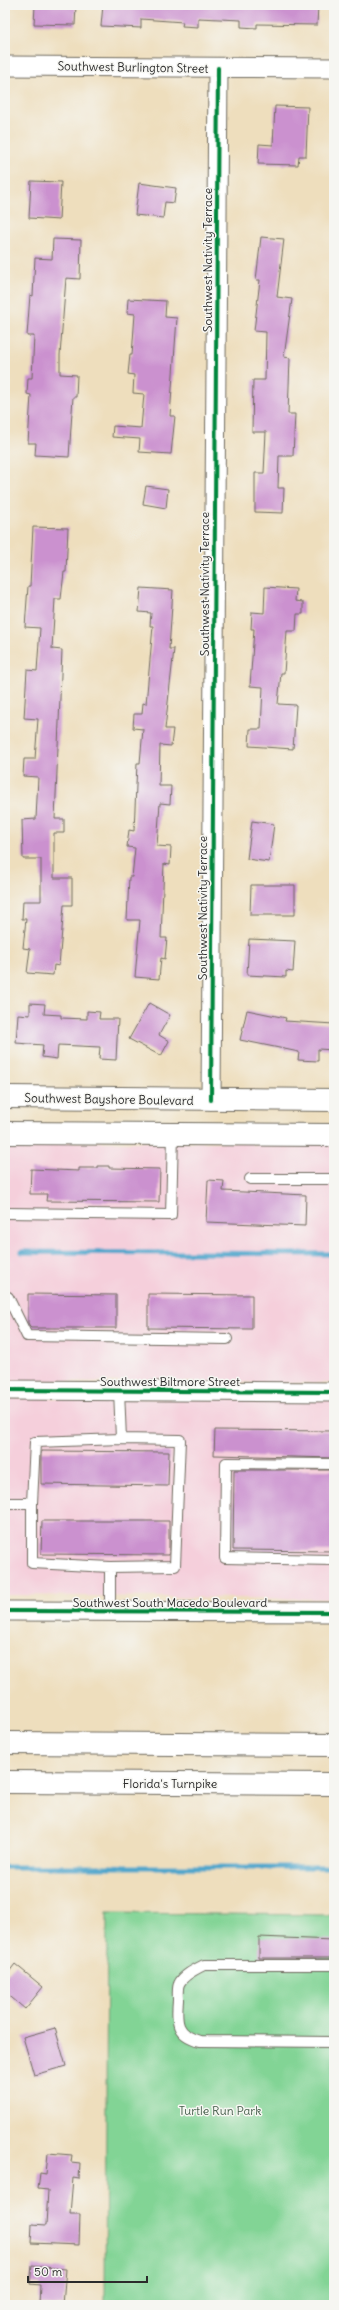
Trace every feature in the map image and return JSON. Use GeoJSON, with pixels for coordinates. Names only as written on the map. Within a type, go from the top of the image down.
{"type":"FeatureCollection","features":[{"type":"Feature","properties":{"kind":"main road","name":"Southwest Bayshore Boulevard"},"geometry":{"type":"LineString","coordinates":[[5,1097],[334,1100]]}},
{"type":"Feature","properties":{"kind":"main road"},"geometry":{"type":"LineString","coordinates":[[254,1134],[270,1122],[334,1124]]}},
{"type":"Feature","properties":{"kind":"main road"},"geometry":{"type":"LineString","coordinates":[[5,1133],[334,1134]]}},
{"type":"Feature","properties":{"kind":"main road"},"geometry":{"type":"LineString","coordinates":[[5,1743],[334,1745]]}},
{"type":"Feature","properties":{"kind":"main road","name":"Florida's Turnpike"},"geometry":{"type":"LineString","coordinates":[[5,1782],[334,1784]]}},
{"type":"Feature","properties":{"kind":"street","name":"Southwest Burlington Street"},"geometry":{"type":"LineString","coordinates":[[5,66],[334,68]]}},
{"type":"Feature","properties":{"kind":"street","name":"Southwest Nativity Terrace"},"geometry":{"type":"LineString","coordinates":[[210,1100],[218,68]]}},
{"type":"Feature","properties":{"kind":"street","name":"Southwest Biltmore Street"},"geometry":{"type":"LineString","coordinates":[[5,1390],[334,1392]]}},
{"type":"Feature","properties":{"kind":"street","name":"Southwest South Macedo Boulevard"},"geometry":{"type":"LineString","coordinates":[[5,1611],[334,1612]]}},
{"type":"Feature","properties":{"kind":"lane"},"geometry":{"type":"LineString","coordinates":[[5,1214],[171,1215],[173,1134]]}},
{"type":"Feature","properties":{"kind":"lane"},"geometry":{"type":"LineString","coordinates":[[250,1179],[334,1179]]}},
{"type":"Feature","properties":{"kind":"lane"},"geometry":{"type":"LineString","coordinates":[[5,1297],[8,1297],[16,1310],[27,1336],[227,1338]]}},
{"type":"Feature","properties":{"kind":"lane"},"geometry":{"type":"LineString","coordinates":[[119,1390],[121,1439]]}},
{"type":"Feature","properties":{"kind":"lane"},"geometry":{"type":"LineString","coordinates":[[121,1439],[180,1440],[175,1566],[110,1567],[32,1563],[32,1503],[35,1442],[121,1439]]}},
{"type":"Feature","properties":{"kind":"lane"},"geometry":{"type":"LineString","coordinates":[[334,1464],[226,1463],[226,1558],[334,1560]]}},
{"type":"Feature","properties":{"kind":"lane"},"geometry":{"type":"LineString","coordinates":[[5,1503],[32,1503]]}},
{"type":"Feature","properties":{"kind":"lane"},"geometry":{"type":"LineString","coordinates":[[110,1567],[110,1612]]}},
{"type":"Feature","properties":{"kind":"lane"},"geometry":{"type":"LineString","coordinates":[[334,1965],[204,1965],[188,1974],[179,1984],[176,2018],[180,2029],[187,2038],[200,2041],[334,2042]]}},
{"type":"Feature","properties":{"kind":"shaded area"},"geometry":{"type":"Polygon","coordinates":[[[5,1142],[251,1142],[254,1146],[258,1142],[334,1143],[334,1383],[5,1381],[5,1142]]]}},
{"type":"Feature","properties":{"kind":"shaded area"},"geometry":{"type":"Polygon","coordinates":[[[5,1398],[334,1400],[334,1599],[5,1595],[5,1398]]]}},
{"type":"Feature","properties":{"kind":"green space","name":"Turtle Run Park"},"geometry":{"type":"Polygon","coordinates":[[[107,1913],[334,1915],[334,2305],[105,2305],[107,1913]]]}},
{"type":"Feature","properties":{"kind":"building"},"geometry":{"type":"Polygon","coordinates":[[[35,5],[76,5],[75,25],[34,24],[35,5]]]}},
{"type":"Feature","properties":{"kind":"building"},"geometry":{"type":"Polygon","coordinates":[[[103,5],[318,5],[317,25],[257,24],[257,28],[241,27],[241,20],[198,18],[198,27],[182,26],[183,22],[141,19],[141,28],[101,26],[103,5]]]}},
{"type":"Feature","properties":{"kind":"building"},"geometry":{"type":"Polygon","coordinates":[[[275,106],[308,107],[306,156],[299,156],[298,165],[258,164],[259,144],[273,145],[275,106]]]}},
{"type":"Feature","properties":{"kind":"building"},"geometry":{"type":"Polygon","coordinates":[[[31,181],[61,182],[59,220],[29,218],[31,181]]]}},
{"type":"Feature","properties":{"kind":"building"},"geometry":{"type":"Polygon","coordinates":[[[139,183],[176,188],[174,203],[165,202],[163,218],[135,215],[139,183]]]}},
{"type":"Feature","properties":{"kind":"building"},"geometry":{"type":"Polygon","coordinates":[[[261,237],[284,239],[277,297],[292,299],[284,357],[290,358],[288,414],[295,414],[293,456],[279,456],[278,488],[284,488],[283,513],[255,512],[255,473],[264,473],[266,432],[252,432],[253,380],[265,380],[266,332],[254,331],[260,280],[256,280],[261,237]]]}},
{"type":"Feature","properties":{"kind":"building"},"geometry":{"type":"Polygon","coordinates":[[[53,239],[81,240],[80,279],[66,278],[60,355],[60,374],[77,375],[76,397],[73,397],[69,457],[35,455],[36,443],[28,443],[31,395],[27,394],[28,378],[32,378],[34,336],[27,336],[30,295],[33,296],[35,258],[52,259],[53,239]]]}},
{"type":"Feature","properties":{"kind":"building"},"geometry":{"type":"Polygon","coordinates":[[[128,299],[166,301],[165,317],[177,318],[170,416],[175,416],[171,454],[139,452],[140,439],[112,437],[113,426],[141,428],[144,394],[133,393],[134,375],[128,374],[130,355],[132,355],[135,314],[127,313],[128,299]]]}},
{"type":"Feature","properties":{"kind":"building"},"geometry":{"type":"Polygon","coordinates":[[[146,486],[168,489],[166,508],[143,504],[146,486]]]}},
{"type":"Feature","properties":{"kind":"building"},"geometry":{"type":"Polygon","coordinates":[[[33,527],[68,528],[66,572],[64,572],[61,599],[55,599],[52,649],[62,650],[55,819],[64,819],[64,833],[54,833],[54,878],[72,878],[72,905],[64,905],[59,966],[54,965],[53,975],[27,973],[30,949],[23,948],[26,919],[22,919],[23,901],[41,901],[41,859],[23,859],[22,820],[36,819],[38,777],[23,776],[24,759],[35,759],[38,719],[24,718],[27,670],[37,671],[40,628],[25,627],[28,586],[30,586],[33,527]]]}},
{"type":"Feature","properties":{"kind":"building"},"geometry":{"type":"Polygon","coordinates":[[[265,587],[296,589],[295,601],[303,602],[303,614],[297,614],[296,631],[287,631],[284,673],[281,673],[278,704],[296,705],[293,749],[249,746],[250,729],[261,729],[263,687],[250,686],[254,629],[251,629],[252,612],[264,613],[265,587]]]}},
{"type":"Feature","properties":{"kind":"building"},"geometry":{"type":"Polygon","coordinates":[[[141,588],[173,590],[169,649],[174,649],[165,729],[173,729],[171,746],[160,745],[159,786],[171,786],[170,804],[160,803],[157,846],[171,847],[170,865],[164,864],[161,938],[167,938],[165,959],[161,958],[159,979],[135,977],[140,920],[127,920],[129,877],[132,877],[135,848],[127,847],[129,830],[134,831],[137,763],[140,763],[143,729],[133,728],[134,714],[142,714],[143,703],[146,704],[153,626],[150,626],[151,613],[139,612],[141,588]]]}},
{"type":"Feature","properties":{"kind":"building"},"geometry":{"type":"Polygon","coordinates":[[[252,821],[274,824],[269,862],[247,859],[252,821]]]}},
{"type":"Feature","properties":{"kind":"building"},"geometry":{"type":"Polygon","coordinates":[[[251,885],[295,885],[295,915],[250,915],[251,885]]]}},
{"type":"Feature","properties":{"kind":"building"},"geometry":{"type":"Polygon","coordinates":[[[249,939],[295,941],[293,972],[286,971],[286,977],[247,975],[249,939]]]}},
{"type":"Feature","properties":{"kind":"building"},"geometry":{"type":"Polygon","coordinates":[[[30,1003],[45,1004],[44,1014],[61,1015],[61,1018],[87,1019],[87,1011],[100,1012],[99,1019],[118,1019],[116,1060],[99,1059],[100,1047],[58,1045],[57,1059],[42,1057],[43,1045],[16,1043],[18,1014],[30,1015],[30,1003]]]}},
{"type":"Feature","properties":{"kind":"building"},"geometry":{"type":"Polygon","coordinates":[[[149,1003],[170,1015],[159,1035],[169,1041],[161,1056],[129,1039],[149,1003]]]}},
{"type":"Feature","properties":{"kind":"building"},"geometry":{"type":"Polygon","coordinates":[[[247,1010],[286,1018],[285,1021],[334,1024],[334,1050],[318,1049],[318,1061],[298,1060],[299,1052],[240,1040],[247,1010]]]}},
{"type":"Feature","properties":{"kind":"building"},"geometry":{"type":"Polygon","coordinates":[[[97,1166],[109,1166],[109,1168],[160,1169],[159,1202],[46,1201],[47,1194],[30,1194],[31,1169],[79,1171],[79,1168],[97,1168],[97,1166]]]}},
{"type":"Feature","properties":{"kind":"building"},"geometry":{"type":"Polygon","coordinates":[[[208,1180],[224,1181],[223,1191],[306,1195],[305,1226],[206,1222],[208,1180]]]}},
{"type":"Feature","properties":{"kind":"building"},"geometry":{"type":"Polygon","coordinates":[[[28,1294],[116,1295],[116,1328],[31,1328],[28,1323],[28,1294]]]}},
{"type":"Feature","properties":{"kind":"building"},"geometry":{"type":"Polygon","coordinates":[[[148,1294],[252,1295],[252,1329],[148,1328],[148,1294]]]}},
{"type":"Feature","properties":{"kind":"building"},"geometry":{"type":"Polygon","coordinates":[[[215,1430],[334,1431],[334,1458],[214,1455],[215,1430]]]}},
{"type":"Feature","properties":{"kind":"building"},"geometry":{"type":"Polygon","coordinates":[[[41,1451],[169,1452],[168,1486],[41,1484],[41,1451]]]}},
{"type":"Feature","properties":{"kind":"building"},"geometry":{"type":"Polygon","coordinates":[[[234,1470],[334,1470],[334,1551],[233,1550],[234,1470]]]}},
{"type":"Feature","properties":{"kind":"building"},"geometry":{"type":"Polygon","coordinates":[[[42,1521],[169,1521],[169,1555],[41,1554],[42,1521]]]}},
{"type":"Feature","properties":{"kind":"building"},"geometry":{"type":"Polygon","coordinates":[[[259,1937],[333,1940],[332,1958],[259,1958],[259,1937]]]}},
{"type":"Feature","properties":{"kind":"building"},"geometry":{"type":"Polygon","coordinates":[[[15,1964],[43,1987],[25,2009],[5,1992],[5,1977],[15,1964]]]}},
{"type":"Feature","properties":{"kind":"building"},"geometry":{"type":"Polygon","coordinates":[[[55,2028],[66,2066],[34,2075],[23,2037],[55,2028]]]}},
{"type":"Feature","properties":{"kind":"building"},"geometry":{"type":"Polygon","coordinates":[[[48,2153],[72,2155],[71,2162],[80,2163],[79,2179],[73,2178],[70,2214],[80,2214],[79,2245],[31,2243],[32,2224],[46,2225],[48,2190],[38,2189],[40,2173],[46,2174],[48,2153]]]}},
{"type":"Feature","properties":{"kind":"building"},"geometry":{"type":"Polygon","coordinates":[[[32,2266],[66,2269],[63,2305],[39,2304],[40,2285],[30,2284],[32,2266]]]}},
{"type":"Feature","properties":{"kind":"waterway"},"geometry":{"type":"LineString","coordinates":[[22,1252],[334,1254]]}},
{"type":"Feature","properties":{"kind":"waterway"},"geometry":{"type":"LineString","coordinates":[[5,1867],[334,1867]]}},
{"type":"Feature","properties":{"kind":"cycle path"},"geometry":{"type":"LineString","coordinates":[[211,1100],[218,68]]}},
{"type":"Feature","properties":{"kind":"cycle path"},"geometry":{"type":"LineString","coordinates":[[5,1390],[334,1392]]}},
{"type":"Feature","properties":{"kind":"cycle path"},"geometry":{"type":"LineString","coordinates":[[5,1611],[334,1612]]}}]}
